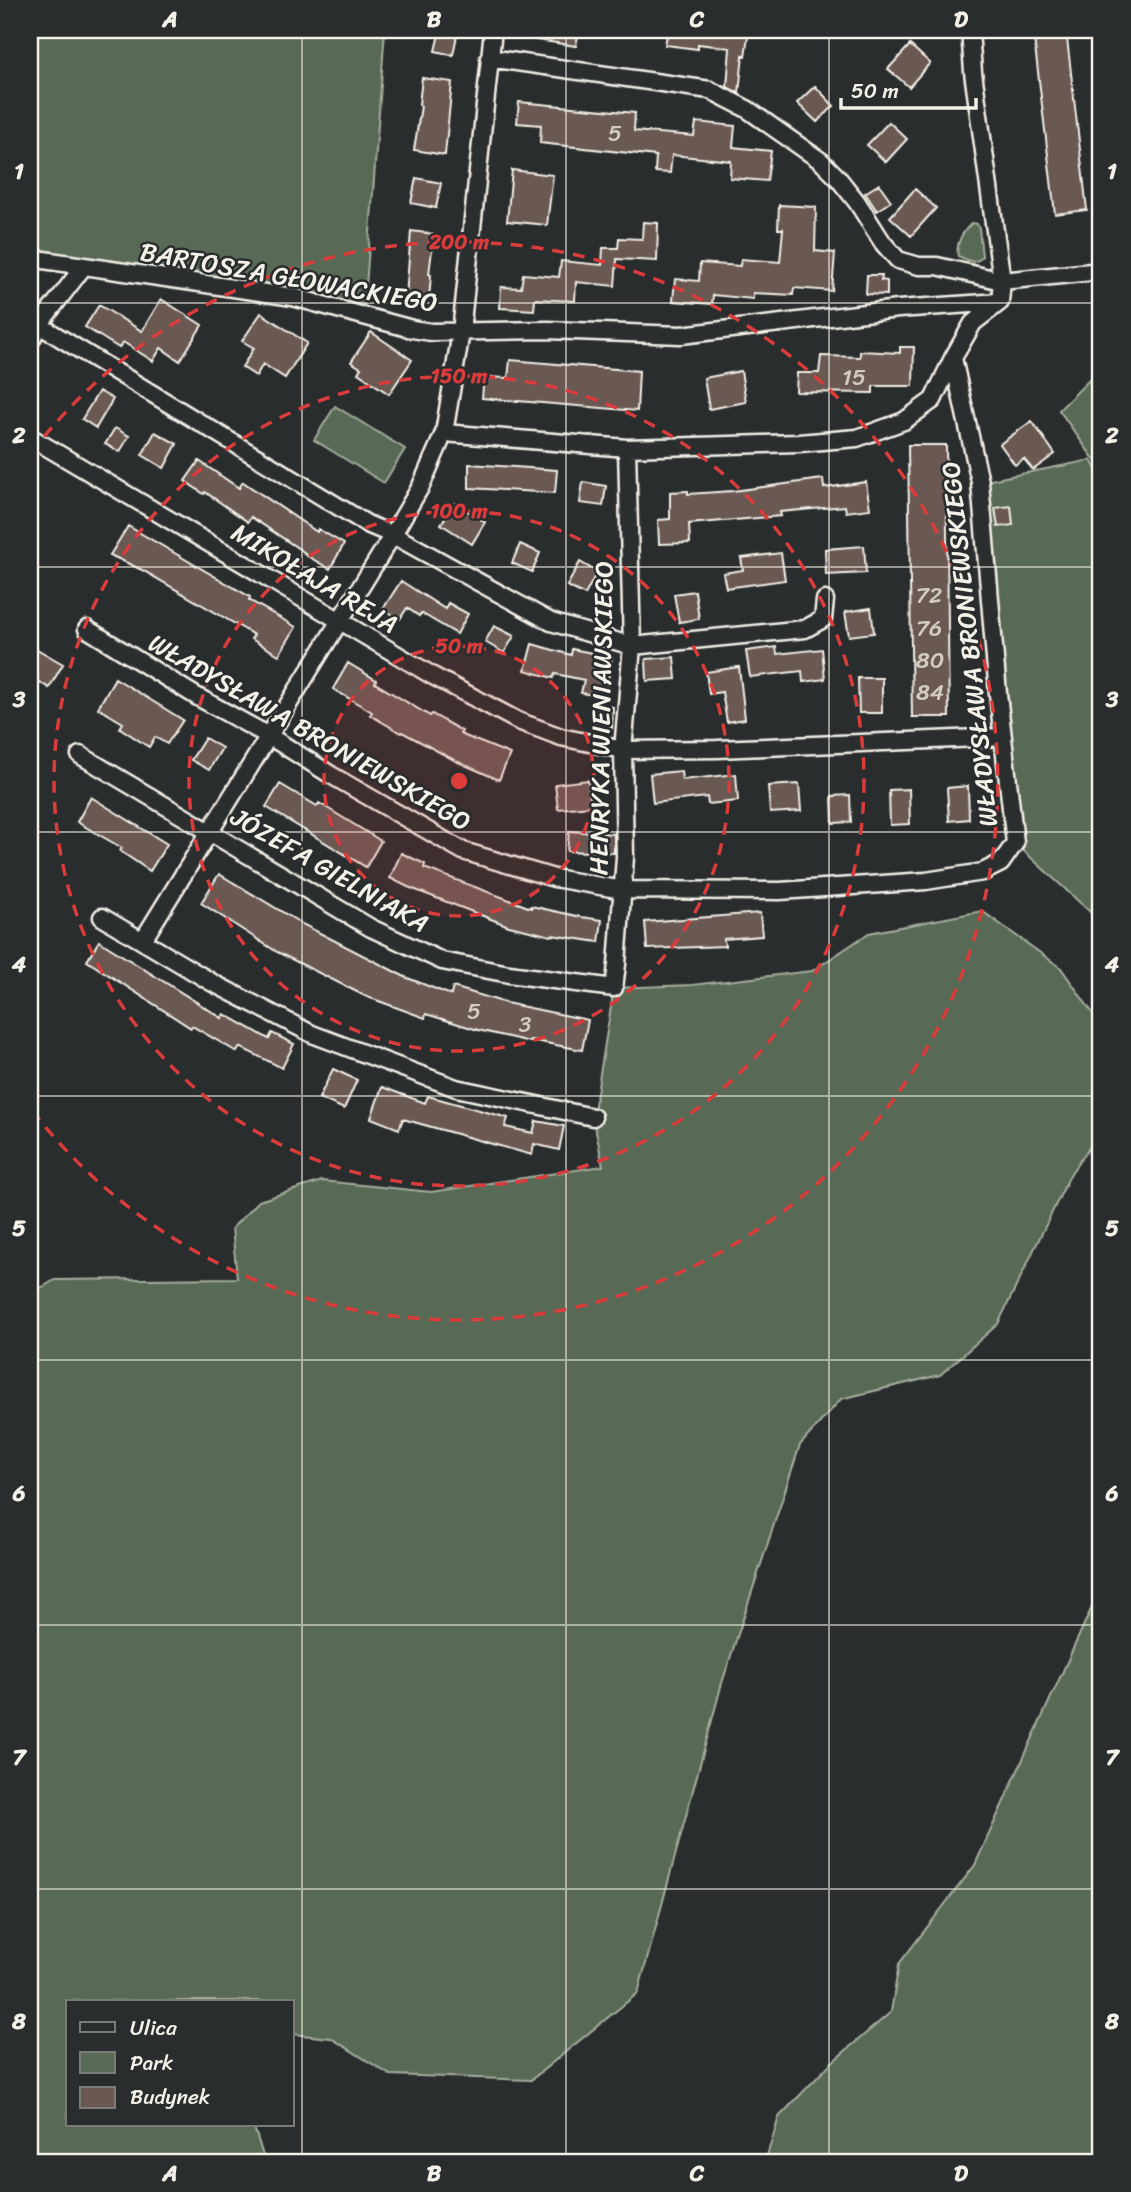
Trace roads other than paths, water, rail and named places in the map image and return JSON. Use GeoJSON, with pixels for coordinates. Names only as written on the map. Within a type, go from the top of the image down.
{"type":"FeatureCollection","features":[{"type":"Feature","properties":{"kind":"street"},"geometry":{"type":"LineString","coordinates":[[143,940],[393,535],[421,486],[444,433],[461,332],[493,30]]}},
{"type":"Feature","properties":{"kind":"street"},"geometry":{"type":"LineString","coordinates":[[444,433],[627,448],[799,443],[857,438],[904,421],[933,400],[973,323],[1000,302],[1002,281],[973,72],[970,30]]}},
{"type":"Feature","properties":{"kind":"street"},"geometry":{"type":"LineString","coordinates":[[1099,30],[1101,51]]}},
{"type":"Feature","properties":{"kind":"street"},"geometry":{"type":"LineString","coordinates":[[489,58],[710,90],[747,109],[821,161],[857,202],[883,243],[898,260],[1002,281],[1101,271]]}},
{"type":"Feature","properties":{"kind":"street","name":"BARTOSZA GŁOWACKIEGO"},"geometry":{"type":"LineString","coordinates":[[30,258],[293,297],[412,329],[461,332],[547,330],[681,335],[898,309],[1000,302]]}},
{"type":"Feature","properties":{"kind":"street"},"geometry":{"type":"LineString","coordinates":[[30,342],[35,322],[84,265]]}},
{"type":"Feature","properties":{"kind":"street"},"geometry":{"type":"LineString","coordinates":[[35,322],[367,524],[393,535],[551,622],[632,646],[805,629],[823,619],[825,600]]}},
{"type":"Feature","properties":{"kind":"street","name":"WŁADYSŁAWA BRONIEWSKIEGO"},"geometry":{"type":"LineString","coordinates":[[87,629],[196,696],[463,851],[554,878],[622,890],[780,891],[926,881],[983,872],[1001,863],[1015,843],[980,482],[953,358]]}},
{"type":"Feature","properties":{"kind":"street","name":"MIKOŁAJA REJA"},"geometry":{"type":"LineString","coordinates":[[30,437],[433,676],[518,721],[561,737],[623,750],[717,749],[1003,737]]}},
{"type":"Feature","properties":{"kind":"street","name":"HENRYKA WIENIAWSKIEGO"},"geometry":{"type":"LineString","coordinates":[[614,988],[625,857],[623,750],[632,646],[627,448]]}},
{"type":"Feature","properties":{"kind":"street","name":"JÓZEFA GIELNIAKA"},"geometry":{"type":"LineString","coordinates":[[80,755],[371,928],[442,961],[509,974],[614,988]]}},
{"type":"Feature","properties":{"kind":"street"},"geometry":{"type":"LineString","coordinates":[[102,917],[213,983],[312,1034],[456,1088],[593,1117]]}}]}
